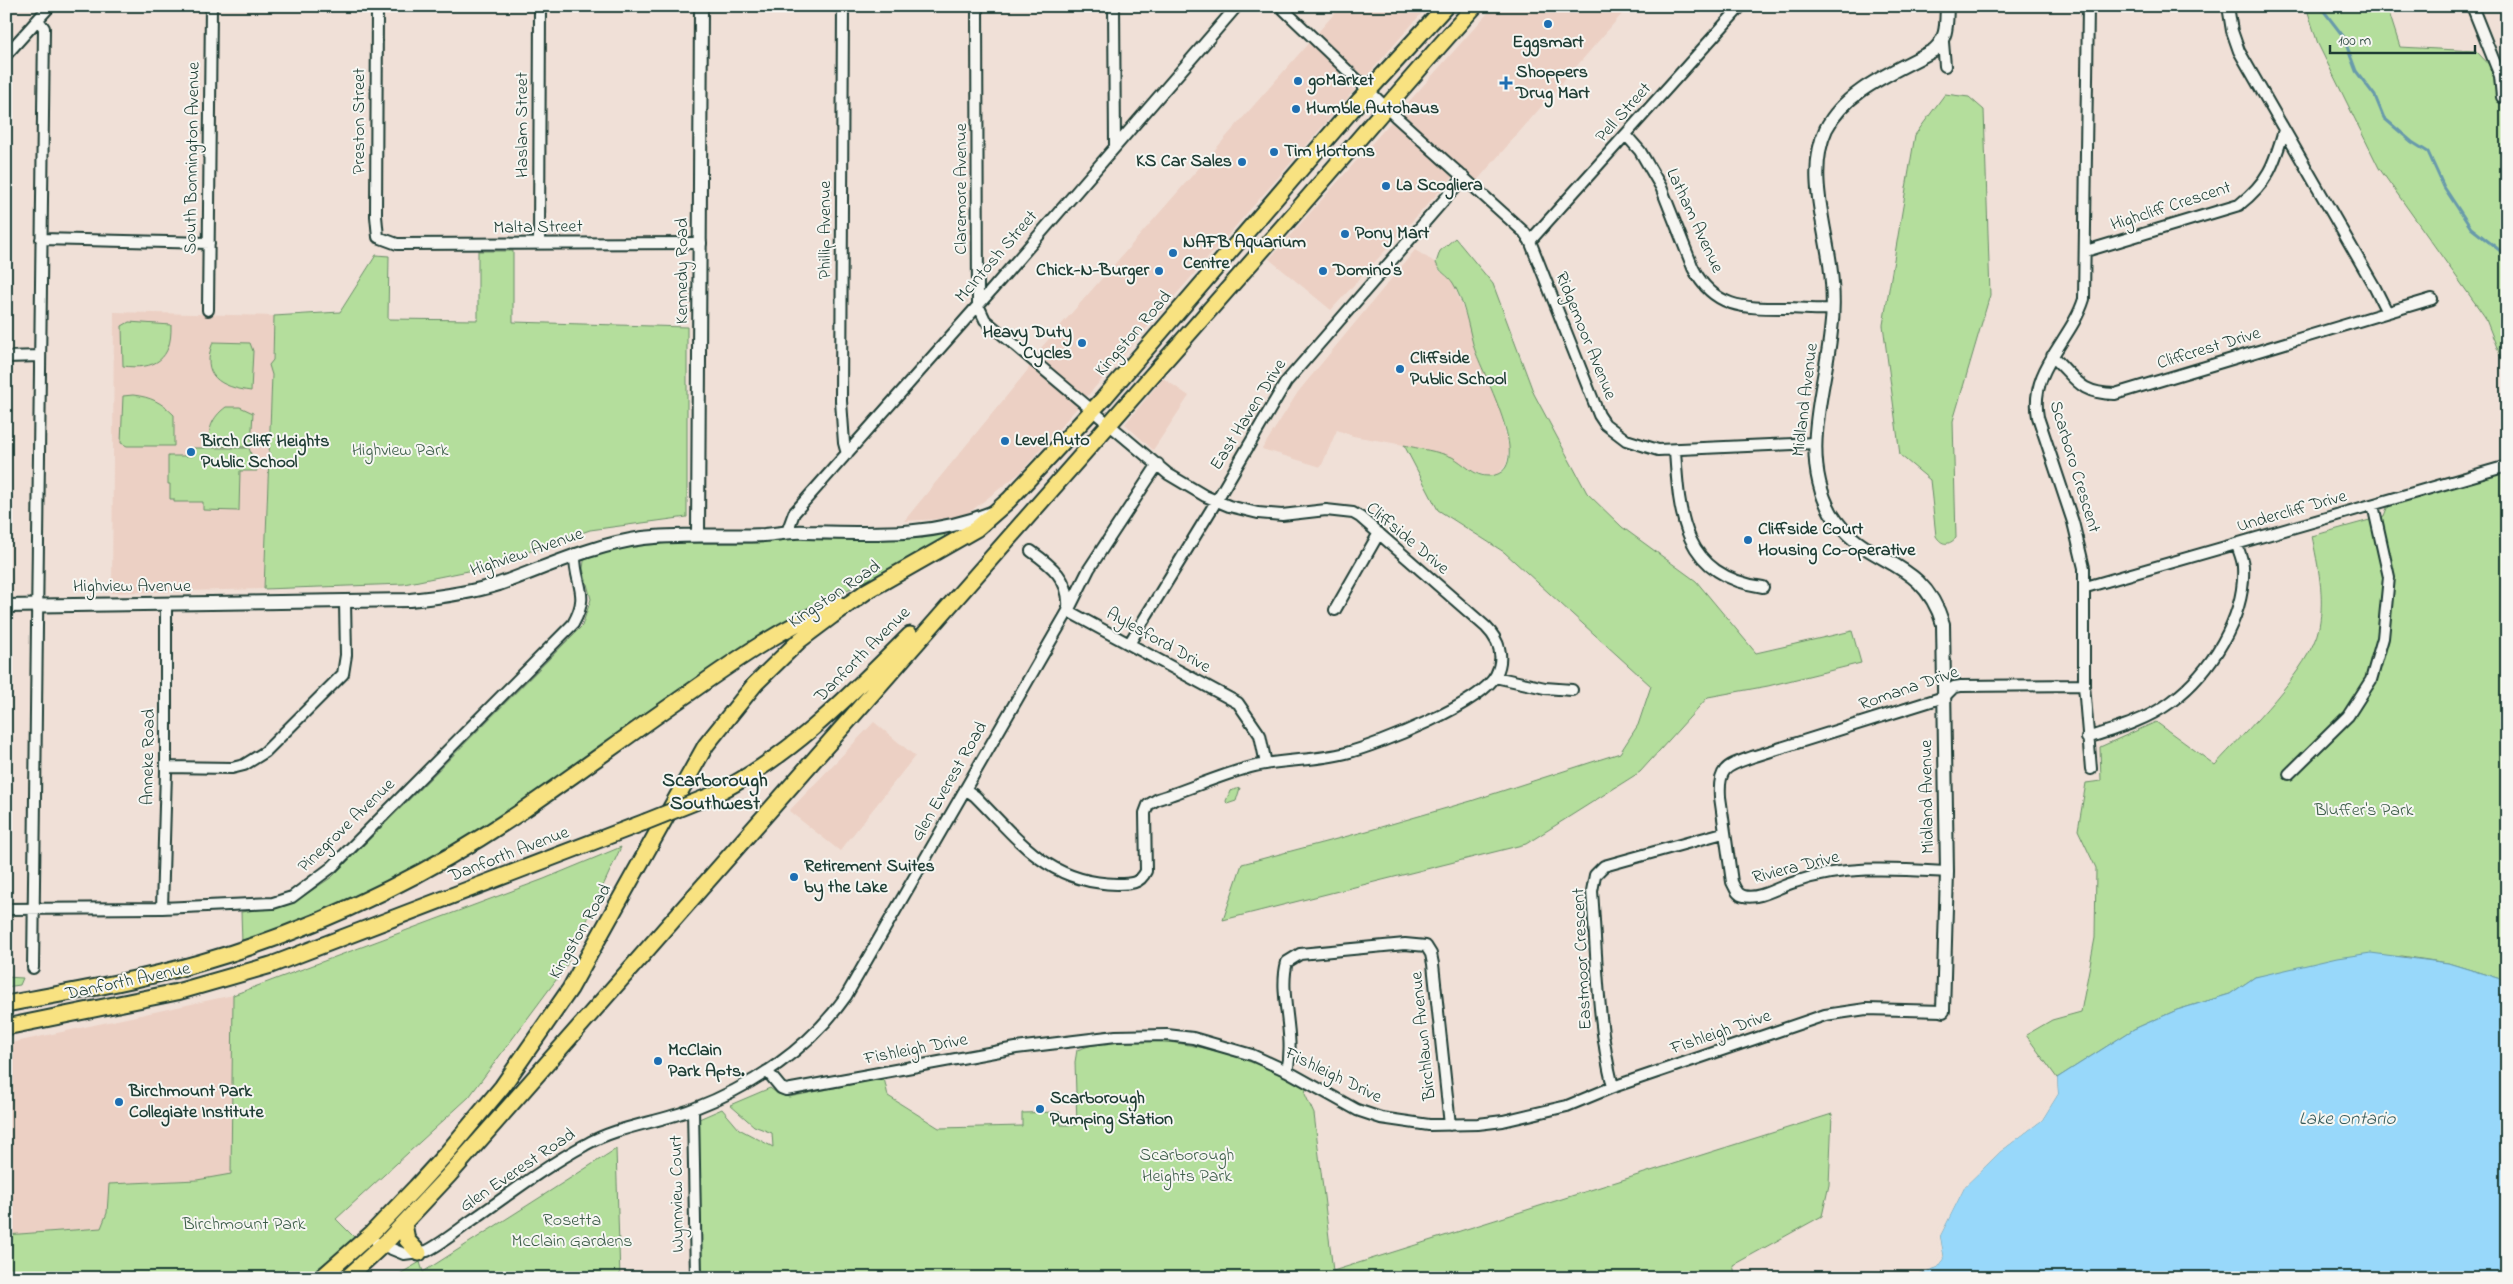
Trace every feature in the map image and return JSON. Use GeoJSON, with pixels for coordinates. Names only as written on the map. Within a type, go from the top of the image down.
{"type":"FeatureCollection","features":[{"type":"Feature","properties":{"kind":"main road","name":"Kingston Road"},"geometry":{"type":"LineString","coordinates":[[321,1278],[368,1236],[446,1154],[502,1087],[570,989],[706,745],[755,684],[800,640],[867,591],[950,546],[976,529],[1009,500],[1092,410],[1370,90],[1446,6]]}},
{"type":"Feature","properties":{"kind":"main road"},"geometry":{"type":"LineString","coordinates":[[347,1278],[404,1224],[959,590],[1267,244],[1386,105],[1475,6]]}},
{"type":"Feature","properties":{"kind":"main road","name":"Danforth Avenue"},"geometry":{"type":"LineString","coordinates":[[6,1027],[177,992],[271,965],[715,794],[753,774],[826,718],[923,621],[959,590]]}},
{"type":"Feature","properties":{"kind":"main road","name":"Danforth Avenue"},"geometry":{"type":"LineString","coordinates":[[6,1004],[141,978],[204,962],[293,932],[371,897],[455,853],[504,823],[758,646],[792,626],[867,591]]}},
{"type":"Feature","properties":{"kind":"main road"},"geometry":{"type":"LineString","coordinates":[[404,1224],[407,1240],[419,1253]]}},
{"type":"Feature","properties":{"kind":"street"},"geometry":{"type":"LineString","coordinates":[[6,55],[50,6]]}},
{"type":"Feature","properties":{"kind":"street","name":"South Bonnington Avenue"},"geometry":{"type":"LineString","coordinates":[[208,310],[211,6]]}},
{"type":"Feature","properties":{"kind":"street","name":"Preston Street"},"geometry":{"type":"LineString","coordinates":[[377,6],[376,216],[378,237]]}},
{"type":"Feature","properties":{"kind":"street","name":"Haslam Street"},"geometry":{"type":"LineString","coordinates":[[539,243],[540,6]]}},
{"type":"Feature","properties":{"kind":"street","name":"Kennedy Road"},"geometry":{"type":"LineString","coordinates":[[698,535],[702,6]]}},
{"type":"Feature","properties":{"kind":"street","name":"Phillip Avenue"},"geometry":{"type":"LineString","coordinates":[[843,6],[841,401],[844,443],[847,454]]}},
{"type":"Feature","properties":{"kind":"street","name":"Claremore Avenue"},"geometry":{"type":"LineString","coordinates":[[977,6],[978,306]]}},
{"type":"Feature","properties":{"kind":"street"},"geometry":{"type":"LineString","coordinates":[[1114,6],[1115,145]]}},
{"type":"Feature","properties":{"kind":"street","name":"McIntosh Street"},"geometry":{"type":"LineString","coordinates":[[787,532],[794,513],[978,306],[1115,145],[1237,6]]}},
{"type":"Feature","properties":{"kind":"street","name":"Ridgemoor Avenue"},"geometry":{"type":"LineString","coordinates":[[1280,6],[1517,224],[1530,240],[1591,395],[1606,424],[1626,440],[1658,450],[1815,443]]}},
{"type":"Feature","properties":{"kind":"street","name":"Pell Street"},"geometry":{"type":"LineString","coordinates":[[1530,240],[1741,6]]}},
{"type":"Feature","properties":{"kind":"street"},"geometry":{"type":"LineString","coordinates":[[1945,66],[1943,42],[1946,34],[1947,6]]}},
{"type":"Feature","properties":{"kind":"street","name":"Scarboro Crescent"},"geometry":{"type":"LineString","coordinates":[[2088,6],[2086,285],[2080,311],[2052,356],[2037,387],[2035,402],[2081,548],[2086,587],[2084,685],[2091,769]]}},
{"type":"Feature","properties":{"kind":"street"},"geometry":{"type":"LineString","coordinates":[[2228,6],[2232,31],[2239,51],[2374,286],[2387,312]]}},
{"type":"Feature","properties":{"kind":"street"},"geometry":{"type":"LineString","coordinates":[[2472,6],[2500,76],[2502,97]]}},
{"type":"Feature","properties":{"kind":"street"},"geometry":{"type":"LineString","coordinates":[[33,968],[44,28],[38,20]]}},
{"type":"Feature","properties":{"kind":"street","name":"Midland Avenue"},"geometry":{"type":"LineString","coordinates":[[1943,42],[1934,50],[1857,94],[1839,110],[1822,139],[1818,176],[1832,277],[1833,309],[1815,443],[1816,469],[1821,488],[1832,514],[1848,534],[1870,552],[1914,576],[1932,596],[1943,624],[1946,872],[1943,1010]]}},
{"type":"Feature","properties":{"kind":"street","name":"Highcliff Crescent"},"geometry":{"type":"LineString","coordinates":[[2086,251],[2239,205],[2257,190],[2268,177],[2276,161],[2284,130]]}},
{"type":"Feature","properties":{"kind":"street","name":"Latham Avenue"},"geometry":{"type":"LineString","coordinates":[[1626,135],[1650,166],[1693,268],[1700,280],[1711,292],[1722,300],[1738,306],[1833,309]]}},
{"type":"Feature","properties":{"kind":"street","name":"East Haven Drive"},"geometry":{"type":"LineString","coordinates":[[1129,644],[1216,502],[1286,382],[1464,177]]}},
{"type":"Feature","properties":{"kind":"street","name":"Malta Street"},"geometry":{"type":"LineString","coordinates":[[378,237],[397,244],[701,244]]}},
{"type":"Feature","properties":{"kind":"street"},"geometry":{"type":"LineString","coordinates":[[41,239],[209,243]]}},
{"type":"Feature","properties":{"kind":"street","name":"Cliffcrest Drive"},"geometry":{"type":"LineString","coordinates":[[2052,356],[2086,390],[2099,394],[2115,394],[2432,299]]}},
{"type":"Feature","properties":{"kind":"street"},"geometry":{"type":"LineString","coordinates":[[978,306],[990,326],[1092,410]]}},
{"type":"Feature","properties":{"kind":"street"},"geometry":{"type":"LineString","coordinates":[[6,356],[40,356]]}},
{"type":"Feature","properties":{"kind":"street","name":"Cliffside Drive"},"geometry":{"type":"LineString","coordinates":[[1092,410],[1109,422],[1182,484],[1216,502],[1258,513],[1282,515],[1326,510],[1342,511],[1360,517],[1491,633],[1500,648],[1495,677]]}},
{"type":"Feature","properties":{"kind":"street"},"geometry":{"type":"LineString","coordinates":[[1675,450],[1680,508],[1686,529],[1699,553],[1714,569],[1728,578],[1747,585],[1763,587]]}},
{"type":"Feature","properties":{"kind":"street","name":"Glen Everest Road"},"geometry":{"type":"LineString","coordinates":[[419,1253],[434,1247],[555,1162],[586,1144],[636,1125],[693,1109],[767,1071],[803,1046],[822,1028],[840,1004],[965,789],[1068,610],[1079,585],[1158,464]]}},
{"type":"Feature","properties":{"kind":"street","name":"Undercliff Drive"},"geometry":{"type":"LineString","coordinates":[[2086,587],[2507,466]]}},
{"type":"Feature","properties":{"kind":"street"},"geometry":{"type":"LineString","coordinates":[[2290,774],[2348,716],[2371,680],[2384,638],[2389,577],[2373,505]]}},
{"type":"Feature","properties":{"kind":"street","name":"Highview Avenue"},"geometry":{"type":"LineString","coordinates":[[6,606],[410,600],[476,590],[498,584],[575,554],[618,542],[698,535],[764,535],[787,532],[888,533],[938,529],[968,522],[995,512]]}},
{"type":"Feature","properties":{"kind":"street"},"geometry":{"type":"LineString","coordinates":[[1335,610],[1378,533]]}},
{"type":"Feature","properties":{"kind":"street"},"geometry":{"type":"LineString","coordinates":[[2087,738],[2124,726],[2171,702],[2192,684],[2205,668],[2229,628],[2237,605],[2243,566],[2237,545]]}},
{"type":"Feature","properties":{"kind":"street"},"geometry":{"type":"LineString","coordinates":[[1030,551],[1059,574],[1067,591],[1068,610]]}},
{"type":"Feature","properties":{"kind":"street","name":"Pinegrove Avenue"},"geometry":{"type":"LineString","coordinates":[[6,909],[162,908],[273,903],[292,897],[320,878],[573,624],[582,605],[582,588],[574,565],[575,554]]}},
{"type":"Feature","properties":{"kind":"street"},"geometry":{"type":"LineString","coordinates":[[166,767],[232,768],[244,765],[265,752],[343,674],[346,655],[345,602]]}},
{"type":"Feature","properties":{"kind":"street","name":"Anneke Road"},"geometry":{"type":"LineString","coordinates":[[162,908],[166,767],[166,605]]}},
{"type":"Feature","properties":{"kind":"street","name":"Aylesford Drive"},"geometry":{"type":"LineString","coordinates":[[1068,610],[1238,703],[1260,735],[1266,764]]}},
{"type":"Feature","properties":{"kind":"street"},"geometry":{"type":"LineString","coordinates":[[965,789],[975,796],[1037,856],[1063,874],[1095,883],[1135,883],[1143,877],[1146,871],[1146,813],[1148,805],[1158,799],[1266,764],[1317,759],[1382,743],[1424,724],[1460,704],[1495,677],[1545,688],[1572,690]]}},
{"type":"Feature","properties":{"kind":"street","name":"Romana Drive"},"geometry":{"type":"LineString","coordinates":[[1724,833],[1719,785],[1722,771],[1729,765],[1944,697],[1954,688],[1961,686],[2084,685]]}},
{"type":"Feature","properties":{"kind":"street","name":"Riviera Drive"},"geometry":{"type":"LineString","coordinates":[[1724,833],[1732,882],[1739,894],[1744,897],[1755,896],[1797,881],[1849,870],[1946,872]]}},
{"type":"Feature","properties":{"kind":"street","name":"Eastmoor Crescent"},"geometry":{"type":"LineString","coordinates":[[1613,1087],[1607,1062],[1600,1006],[1592,891],[1595,875],[1604,866],[1724,833]]}},
{"type":"Feature","properties":{"kind":"street","name":"Birchlawn Avenue"},"geometry":{"type":"LineString","coordinates":[[1287,1070],[1291,1055],[1285,980],[1287,962],[1300,954],[1405,944],[1426,946],[1431,954],[1433,964],[1450,1125]]}},
{"type":"Feature","properties":{"kind":"street","name":"Fishleigh Drive"},"geometry":{"type":"LineString","coordinates":[[767,1071],[781,1088],[786,1090],[1016,1048],[1144,1034],[1184,1037],[1252,1055],[1287,1070],[1357,1110],[1380,1118],[1416,1124],[1478,1124],[1567,1106],[1613,1087],[1825,1015],[1866,1009],[1943,1010]]}},
{"type":"Feature","properties":{"kind":"street","name":"Wynnview Court"},"geometry":{"type":"LineString","coordinates":[[693,1109],[696,1278]]}},
{"type":"Feature","properties":{"kind":"street"},"geometry":{"type":"LineString","coordinates":[[368,1236],[382,1246],[404,1254],[419,1253]]}},
{"type":"Feature","properties":{"kind":"shaded area"},"geometry":{"type":"Polygon","coordinates":[[[1341,6],[1428,6],[1021,472],[962,518],[904,521],[1027,371],[1040,349],[1341,6]]]}},
{"type":"Feature","properties":{"kind":"shaded area"},"geometry":{"type":"Polygon","coordinates":[[[1494,6],[1629,6],[1474,184],[1458,171],[1331,310],[1269,259],[1494,6]]]}},
{"type":"Feature","properties":{"kind":"shaded area","name":"Cliffside Public School"},"geometry":{"type":"Polygon","coordinates":[[[1415,250],[1436,263],[1439,270],[1453,282],[1471,331],[1473,345],[1497,398],[1509,449],[1506,465],[1498,474],[1488,476],[1474,472],[1451,457],[1404,445],[1353,436],[1337,430],[1321,467],[1262,449],[1298,392],[1415,250]]]}},
{"type":"Feature","properties":{"kind":"shaded area","name":"Birch Cliff Heights Public School"},"geometry":{"type":"Polygon","coordinates":[[[114,312],[274,316],[264,589],[112,593],[114,312]]]}},
{"type":"Feature","properties":{"kind":"shaded area"},"geometry":{"type":"Polygon","coordinates":[[[1163,378],[1189,396],[1153,450],[1125,424],[1163,378]]]}},
{"type":"Feature","properties":{"kind":"shaded area"},"geometry":{"type":"Polygon","coordinates":[[[874,722],[915,756],[840,851],[789,811],[874,722]]]}},
{"type":"Feature","properties":{"kind":"shaded area","name":"Birchmount Park Collegiate Institute"},"geometry":{"type":"Polygon","coordinates":[[[233,995],[231,1175],[197,1180],[109,1184],[107,1213],[101,1228],[6,1235],[6,1044],[233,995]]]}},
{"type":"Feature","properties":{"kind":"green space"},"geometry":{"type":"Polygon","coordinates":[[[2306,6],[2387,6],[2400,47],[2476,51],[2501,77],[2507,76],[2507,373],[2485,317],[2379,168],[2318,44],[2306,6]]]}},
{"type":"Feature","properties":{"kind":"green space"},"geometry":{"type":"Polygon","coordinates":[[[1945,94],[1969,97],[1984,110],[1990,295],[1953,421],[1956,538],[1951,542],[1943,543],[1936,536],[1930,480],[1900,455],[1883,325],[1915,135],[1945,94]]]}},
{"type":"Feature","properties":{"kind":"green space"},"geometry":{"type":"Polygon","coordinates":[[[1455,238],[1493,284],[1534,394],[1587,493],[1622,527],[1696,581],[1756,653],[1852,631],[1861,663],[1768,686],[1708,697],[1640,772],[1526,844],[1223,920],[1242,864],[1471,801],[1620,753],[1638,725],[1651,686],[1504,552],[1438,510],[1404,445],[1452,457],[1474,472],[1484,476],[1489,476],[1503,470],[1509,457],[1508,438],[1502,417],[1477,356],[1460,297],[1453,283],[1436,263],[1440,251],[1455,238]]]}},
{"type":"Feature","properties":{"kind":"green space","name":"Highview Park"},"geometry":{"type":"Polygon","coordinates":[[[478,251],[513,251],[513,322],[687,327],[687,517],[590,530],[483,568],[404,584],[264,589],[272,375],[269,365],[273,360],[274,316],[340,312],[376,255],[389,256],[388,319],[478,320],[478,251]]]}},
{"type":"Feature","properties":{"kind":"green space"},"geometry":{"type":"Polygon","coordinates":[[[129,322],[171,325],[171,337],[168,347],[165,354],[159,360],[144,366],[123,366],[122,326],[129,322]]]}},
{"type":"Feature","properties":{"kind":"green space"},"geometry":{"type":"Polygon","coordinates":[[[213,342],[250,343],[253,351],[251,391],[230,386],[216,378],[211,371],[209,363],[213,342]]]}},
{"type":"Feature","properties":{"kind":"green space"},"geometry":{"type":"Polygon","coordinates":[[[133,395],[155,401],[174,415],[174,446],[127,446],[121,443],[123,396],[133,395]]]}},
{"type":"Feature","properties":{"kind":"green space"},"geometry":{"type":"Polygon","coordinates":[[[226,407],[240,407],[253,413],[251,444],[247,447],[208,446],[212,424],[217,415],[226,407]]]}},
{"type":"Feature","properties":{"kind":"green space"},"geometry":{"type":"Polygon","coordinates":[[[193,448],[249,448],[257,471],[240,471],[239,511],[203,510],[203,502],[174,502],[174,499],[170,499],[168,456],[193,456],[193,448]]]}},
{"type":"Feature","properties":{"kind":"green space","name":"Bluffer's Park"},"geometry":{"type":"Polygon","coordinates":[[[2507,472],[2507,981],[2448,963],[2402,956],[2255,977],[2230,994],[2177,1010],[2134,1029],[2057,1078],[2026,1035],[2052,1020],[2081,1012],[2095,938],[2096,868],[2078,830],[2086,783],[2101,781],[2100,747],[2156,722],[2215,765],[2275,699],[2304,662],[2313,644],[2319,627],[2321,604],[2320,581],[2312,536],[2384,516],[2387,508],[2392,505],[2507,472]]]}},
{"type":"Feature","properties":{"kind":"green space"},"geometry":{"type":"Polygon","coordinates":[[[941,532],[945,536],[941,541],[917,555],[805,611],[476,833],[404,874],[291,925],[242,943],[241,912],[272,908],[299,899],[332,877],[582,626],[591,599],[583,569],[584,561],[588,556],[629,547],[670,543],[762,543],[782,536],[811,536],[823,540],[918,537],[941,532]]]}},
{"type":"Feature","properties":{"kind":"green space"},"geometry":{"type":"Polygon","coordinates":[[[1240,788],[1236,801],[1227,804],[1226,801],[1230,791],[1240,788]]]}},
{"type":"Feature","properties":{"kind":"green space","name":"Birchmount Park"},"geometry":{"type":"Polygon","coordinates":[[[621,847],[565,968],[469,1097],[336,1219],[356,1239],[305,1278],[6,1278],[6,1235],[101,1228],[107,1213],[109,1184],[197,1180],[231,1174],[233,995],[544,879],[621,847]]]}},
{"type":"Feature","properties":{"kind":"green space"},"geometry":{"type":"Polygon","coordinates":[[[6,977],[23,978],[20,985],[6,987],[6,977]]]}},
{"type":"Feature","properties":{"kind":"green space","name":"Scarborough Heights Park"},"geometry":{"type":"Polygon","coordinates":[[[1136,1040],[1181,1044],[1224,1053],[1266,1068],[1306,1088],[1305,1094],[1314,1114],[1333,1271],[1832,1114],[1829,1185],[1822,1216],[1733,1265],[1736,1278],[699,1278],[699,1119],[722,1109],[739,1129],[773,1147],[772,1133],[754,1126],[730,1105],[770,1088],[778,1094],[789,1097],[884,1078],[888,1096],[939,1128],[1022,1126],[1022,1113],[1060,1112],[1061,1125],[1077,1125],[1075,1062],[1077,1050],[1092,1045],[1136,1040]]]}},
{"type":"Feature","properties":{"kind":"green space","name":"Rosetta McClain Gardens"},"geometry":{"type":"Polygon","coordinates":[[[616,1149],[620,1278],[393,1278],[420,1262],[423,1272],[616,1149]]]}},
{"type":"Feature","properties":{"kind":"water","name":"Lake Ontario"},"geometry":{"type":"Polygon","coordinates":[[[2371,953],[2448,963],[2507,981],[2507,1278],[1909,1278],[1938,1267],[1944,1259],[1940,1236],[1965,1186],[2001,1151],[2042,1120],[2058,1094],[2057,1078],[2134,1029],[2177,1010],[2230,994],[2255,977],[2337,958],[2371,953]]]}},
{"type":"Feature","properties":{"kind":"pier"},"geometry":{"type":"Polygon","coordinates":[[[2057,1078],[2058,1094],[2042,1120],[2001,1151],[1965,1186],[1940,1236],[1944,1259],[1938,1267],[1906,1278],[1937,1265],[1941,1258],[1937,1235],[1963,1185],[1999,1149],[2040,1118],[2056,1093],[2055,1079],[2057,1078]]]}},
{"type":"Feature","properties":{"kind":"waterway"},"geometry":{"type":"LineString","coordinates":[[2320,6],[2343,36],[2356,71],[2375,96],[2384,118],[2412,142],[2428,152],[2444,187],[2471,228],[2507,256]]}},
{"type":"Feature","properties":{"kind":"place","name":"Eggsmart"},"geometry":{"type":"Point","coordinates":[1548,24]}},
{"type":"Feature","properties":{"kind":"place","name":"goMarket"},"geometry":{"type":"Point","coordinates":[1298,81]}},
{"type":"Feature","properties":{"kind":"place","name":"Shoppers Drug Mart"},"geometry":{"type":"Point","coordinates":[1506,83]}},
{"type":"Feature","properties":{"kind":"place","name":"Humble Autohaus"},"geometry":{"type":"Point","coordinates":[1296,109]}},
{"type":"Feature","properties":{"kind":"place","name":"Tim Hortons"},"geometry":{"type":"Point","coordinates":[1274,152]}},
{"type":"Feature","properties":{"kind":"place","name":"KS Car Sales"},"geometry":{"type":"Point","coordinates":[1242,162]}},
{"type":"Feature","properties":{"kind":"place","name":"La Scogliera"},"geometry":{"type":"Point","coordinates":[1386,186]}},
{"type":"Feature","properties":{"kind":"place","name":"Pony Mart"},"geometry":{"type":"Point","coordinates":[1345,234]}},
{"type":"Feature","properties":{"kind":"place","name":"NAFB Aquarium Centre"},"geometry":{"type":"Point","coordinates":[1173,253]}},
{"type":"Feature","properties":{"kind":"place","name":"Chick-N-Burger"},"geometry":{"type":"Point","coordinates":[1159,271]}},
{"type":"Feature","properties":{"kind":"place","name":"Domino's"},"geometry":{"type":"Point","coordinates":[1323,271]}},
{"type":"Feature","properties":{"kind":"place","name":"Heavy Duty Cycles"},"geometry":{"type":"Point","coordinates":[1082,343]}},
{"type":"Feature","properties":{"kind":"place","name":"Cliffside Public School"},"geometry":{"type":"Point","coordinates":[1400,369]}},
{"type":"Feature","properties":{"kind":"place","name":"Level Auto"},"geometry":{"type":"Point","coordinates":[1005,441]}},
{"type":"Feature","properties":{"kind":"place","name":"Birch Cliff Heights Public School"},"geometry":{"type":"Point","coordinates":[191,452]}},
{"type":"Feature","properties":{"kind":"place","name":"Cliffside Court Housing Co-operative"},"geometry":{"type":"Point","coordinates":[1748,540]}},
{"type":"Feature","properties":{"kind":"place","name":"Retirement Suites by the Lake"},"geometry":{"type":"Point","coordinates":[794,877]}},
{"type":"Feature","properties":{"kind":"place","name":"McClain Park Apts."},"geometry":{"type":"Point","coordinates":[658,1061]}},
{"type":"Feature","properties":{"kind":"place","name":"Birchmount Park Collegiate Institute"},"geometry":{"type":"Point","coordinates":[119,1102]}},
{"type":"Feature","properties":{"kind":"place","name":"Scarborough Pumping Station"},"geometry":{"type":"Point","coordinates":[1040,1109]}},
{"type":"Feature","properties":{"kind":"district","name":"Scarborough Southwest"},"geometry":{"type":"Point","coordinates":[715,792]}}]}
